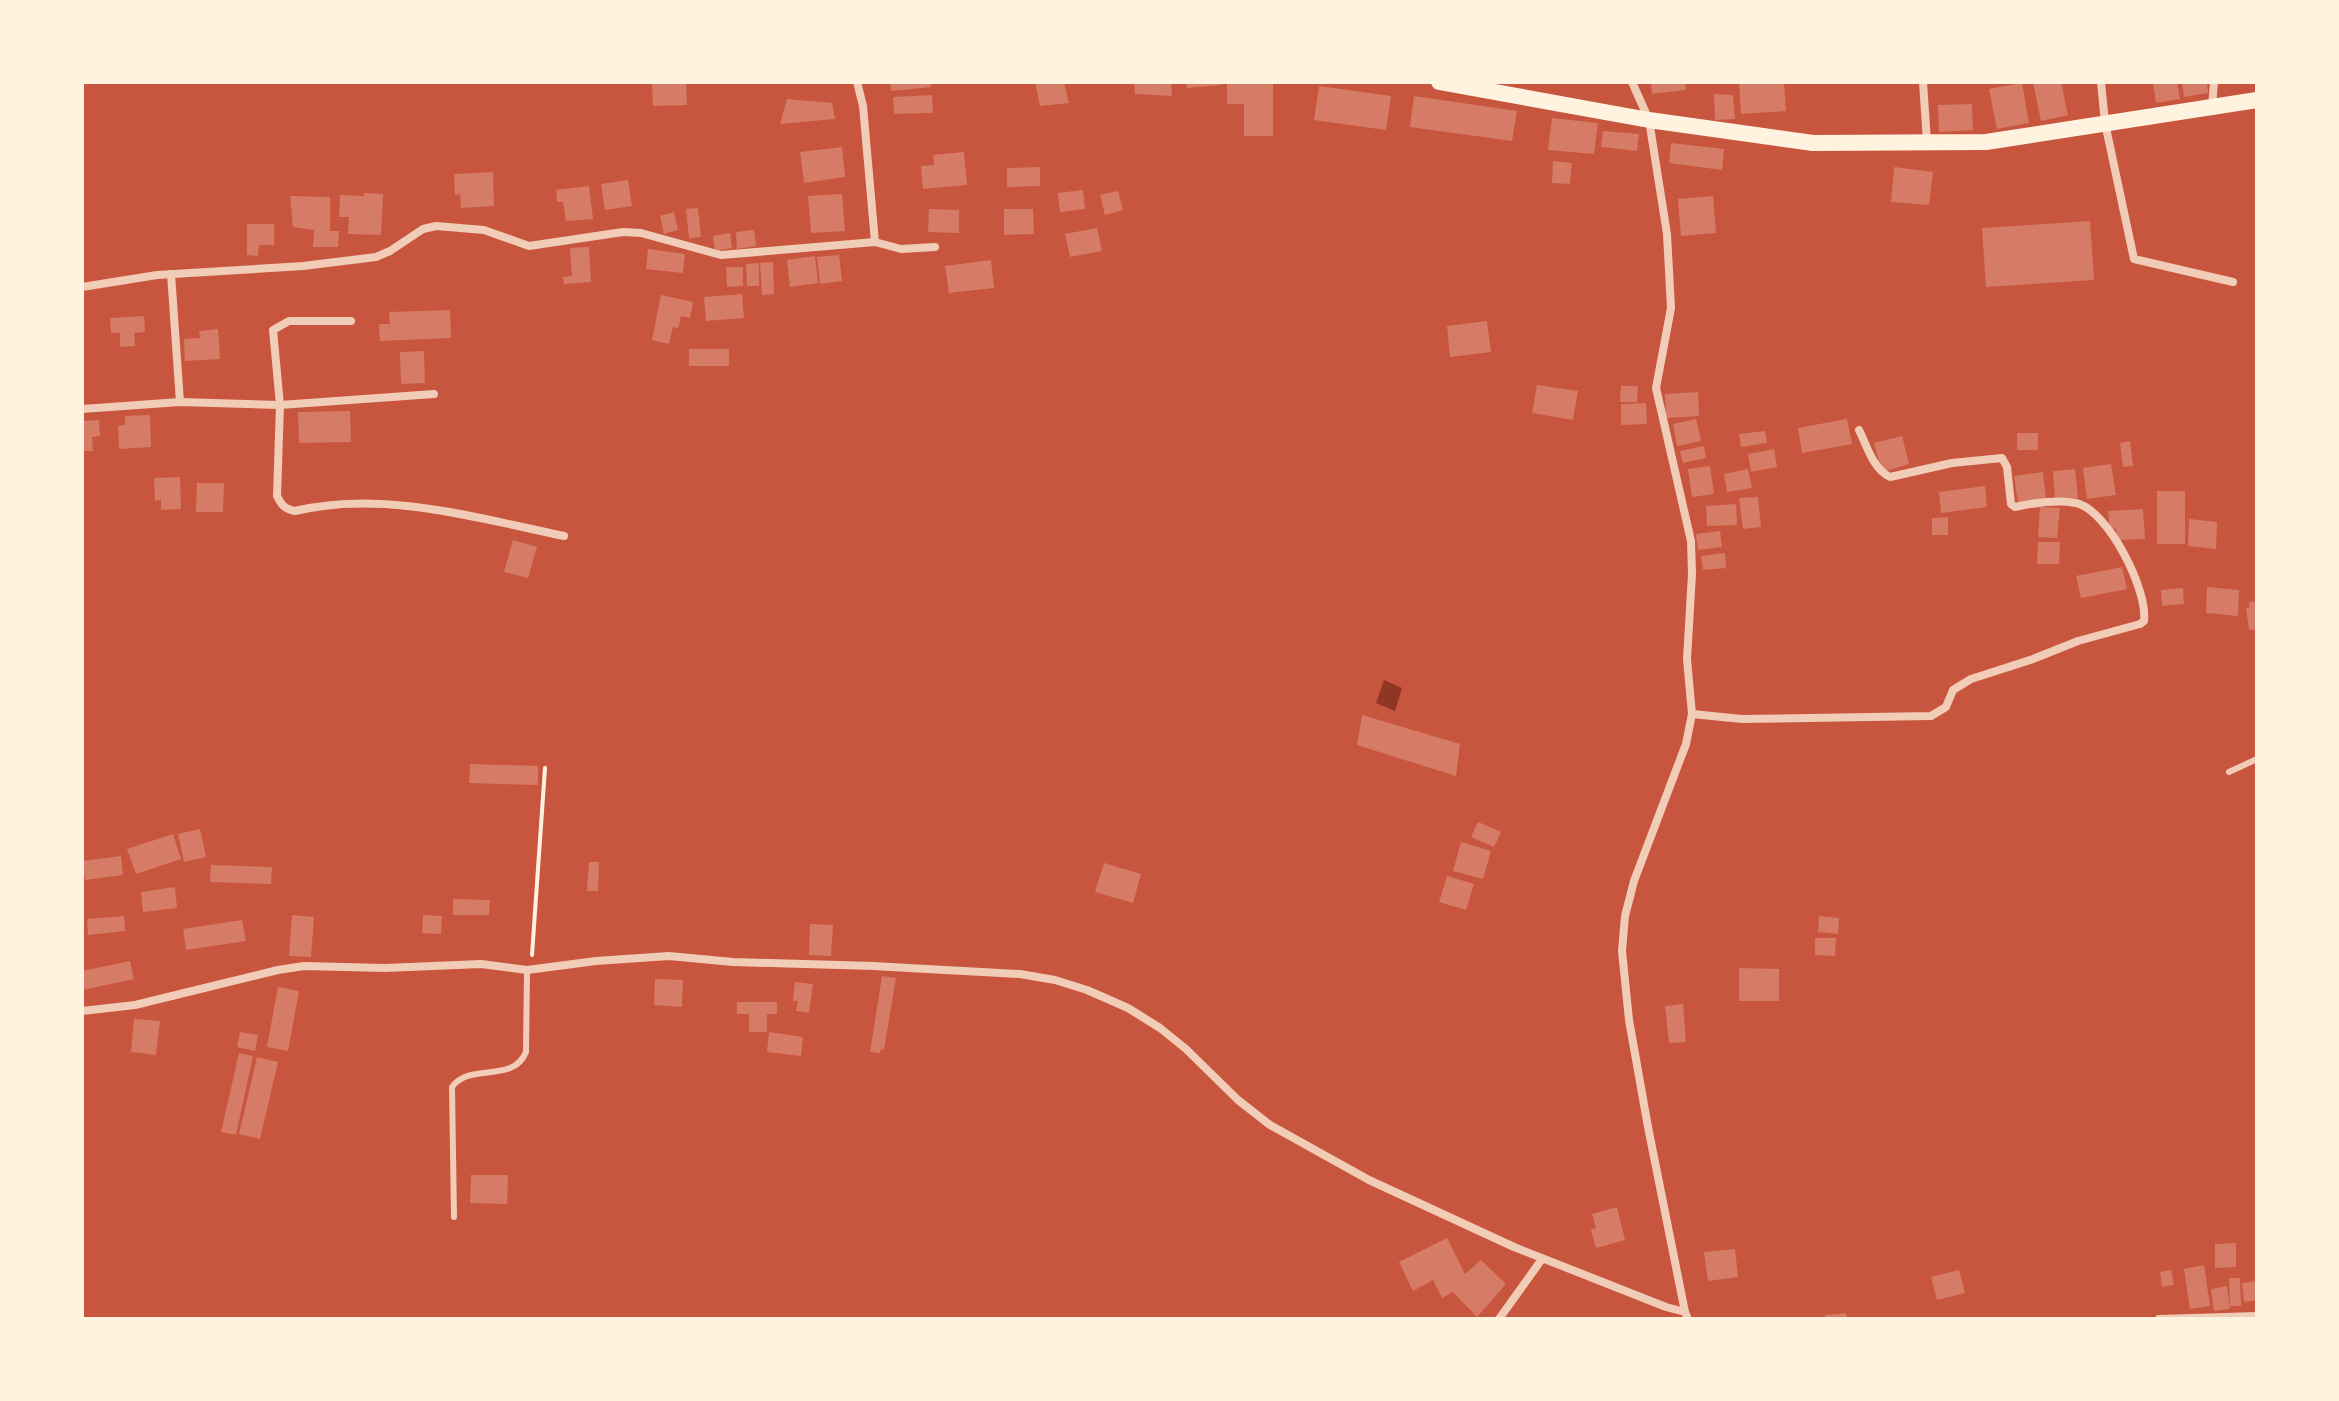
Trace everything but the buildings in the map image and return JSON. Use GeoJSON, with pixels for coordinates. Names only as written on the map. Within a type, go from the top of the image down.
{"type":"FeatureCollection","features":[{"type":"Feature","properties":{"kind":"main road"},"geometry":{"type":"LineString","coordinates":[[1439,82],[1649,120],[1813,143],[1986,142],[2257,100]]}},
{"type":"Feature","properties":{"kind":"street"},"geometry":{"type":"LineString","coordinates":[[857,82],[863,106],[875,242]]}},
{"type":"Feature","properties":{"kind":"street"},"geometry":{"type":"LineString","coordinates":[[1632,82],[1649,120],[1659,174],[1670,273],[1668,333],[1656,388],[1691,541],[1687,659],[1692,714],[1686,744],[1634,881],[1625,916],[1622,951],[1629,1020],[1686,1315]]}},
{"type":"Feature","properties":{"kind":"street"},"geometry":{"type":"LineString","coordinates":[[1923,82],[1927,143]]}},
{"type":"Feature","properties":{"kind":"street"},"geometry":{"type":"LineString","coordinates":[[2101,82],[2105,123],[2134,259],[2233,282]]}},
{"type":"Feature","properties":{"kind":"street"},"geometry":{"type":"LineString","coordinates":[[2212,108],[2214,82]]}},
{"type":"Feature","properties":{"kind":"street"},"geometry":{"type":"LineString","coordinates":[[82,287],[171,274],[303,266],[376,257],[423,229],[436,226],[484,230],[529,246],[623,232],[641,233],[721,255],[875,242],[901,249],[935,247]]}},
{"type":"Feature","properties":{"kind":"street"},"geometry":{"type":"LineString","coordinates":[[171,274],[180,402]]}},
{"type":"Feature","properties":{"kind":"street"},"geometry":{"type":"LineString","coordinates":[[351,321],[289,321],[273,330],[280,405],[277,496],[286,509],[295,511],[359,502],[402,506],[564,536]]}},
{"type":"Feature","properties":{"kind":"street"},"geometry":{"type":"LineString","coordinates":[[82,409],[180,402],[280,405],[434,394]]}},
{"type":"Feature","properties":{"kind":"street"},"geometry":{"type":"LineString","coordinates":[[1692,714],[1742,719],[1931,716],[1946,707],[1959,684],[2144,621],[2137,579],[2123,552],[2094,512],[2077,503],[2036,503],[2015,507],[2011,504],[2007,467],[2002,458],[1952,463],[1890,477],[1882,474],[1875,464],[1859,430]]}},
{"type":"Feature","properties":{"kind":"street"},"geometry":{"type":"LineString","coordinates":[[82,1011],[135,1005],[304,966],[385,968],[481,964],[530,970],[669,956],[733,962],[1020,974],[1055,980],[1128,1008],[1160,1028],[1238,1100],[1270,1125],[1369,1180],[1542,1259],[1686,1315]]}},
{"type":"Feature","properties":{"kind":"street"},"geometry":{"type":"LineString","coordinates":[[1499,1319],[1542,1259]]}},
{"type":"Feature","properties":{"kind":"street"},"geometry":{"type":"LineString","coordinates":[[2159,1319],[2257,1316]]}},
{"type":"Feature","properties":{"kind":"lane"},"geometry":{"type":"LineString","coordinates":[[2229,772],[2257,759]]}},
{"type":"Feature","properties":{"kind":"lane"},"geometry":{"type":"LineString","coordinates":[[454,1217],[452,1087],[464,1077],[507,1070],[523,1060],[530,970]]}},
{"type":"Feature","properties":{"kind":"path"},"geometry":{"type":"LineString","coordinates":[[530,970],[545,768]]}},
{"type":"Feature","properties":{"kind":"shaded area"},"geometry":{"type":"Polygon","coordinates":[[[1384,680],[1402,688],[1395,711],[1376,703],[1384,680]]]}}]}
